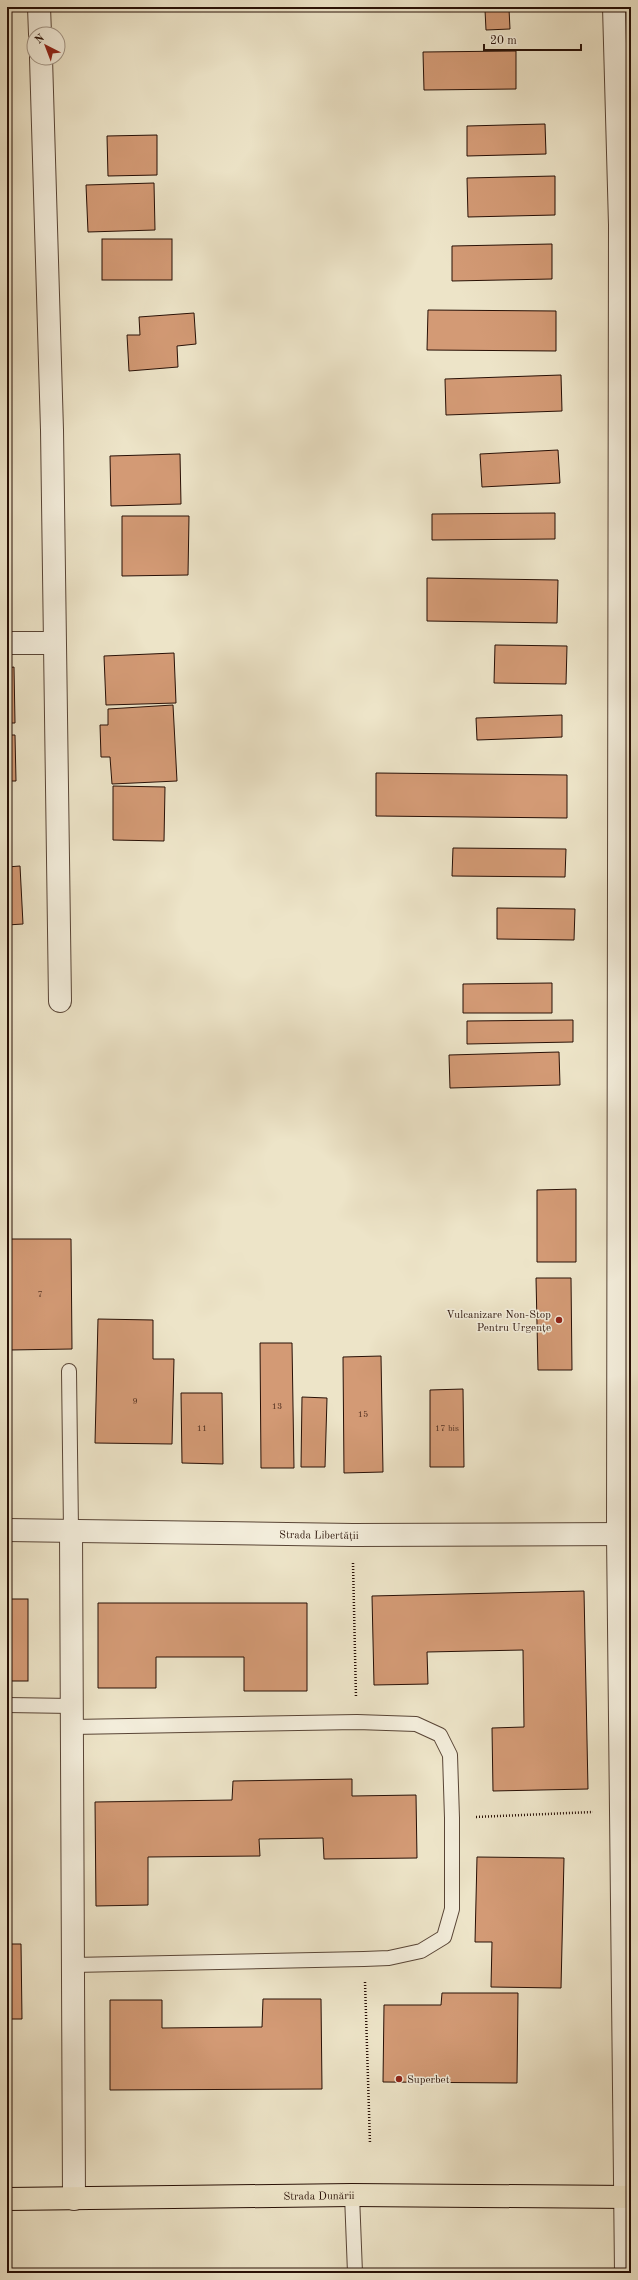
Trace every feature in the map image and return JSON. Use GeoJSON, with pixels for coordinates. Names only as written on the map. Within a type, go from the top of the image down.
{"type":"FeatureCollection","features":[{"type":"Feature","properties":{"kind":"main road","name":"Strada Dunării"},"geometry":{"type":"LineString","coordinates":[[7,2199],[352,2195],[628,2197]]}},
{"type":"Feature","properties":{"kind":"street"},"geometry":{"type":"LineString","coordinates":[[39,7],[40,26]]}},
{"type":"Feature","properties":{"kind":"street"},"geometry":{"type":"LineString","coordinates":[[614,7],[625,225],[624,1534],[622,1811],[628,2197],[626,2273]]}},
{"type":"Feature","properties":{"kind":"street"},"geometry":{"type":"LineString","coordinates":[[40,66],[52,430],[60,1001]]}},
{"type":"Feature","properties":{"kind":"street"},"geometry":{"type":"LineString","coordinates":[[7,643],[54,643]]}},
{"type":"Feature","properties":{"kind":"street","name":"Strada Libertății"},"geometry":{"type":"LineString","coordinates":[[7,1530],[353,1535],[624,1534]]}},
{"type":"Feature","properties":{"kind":"street"},"geometry":{"type":"LineString","coordinates":[[71,1530],[74,2199]]}},
{"type":"Feature","properties":{"kind":"lane"},"geometry":{"type":"LineString","coordinates":[[69,1371],[71,1530]]}},
{"type":"Feature","properties":{"kind":"lane"},"geometry":{"type":"LineString","coordinates":[[7,1705],[72,1716],[416,1724],[440,1735],[450,1755],[452,1909],[444,1937],[421,1951],[389,1958],[73,1966]]}},
{"type":"Feature","properties":{"kind":"lane"},"geometry":{"type":"LineString","coordinates":[[352,2195],[355,2273]]}},
{"type":"Feature","properties":{"kind":"path"},"geometry":{"type":"LineString","coordinates":[[353,1535],[357,1722]]}},
{"type":"Feature","properties":{"kind":"path"},"geometry":{"type":"LineString","coordinates":[[452,1818],[622,1811]]}},
{"type":"Feature","properties":{"kind":"path"},"geometry":{"type":"LineString","coordinates":[[364,1959],[370,2144]]}},
{"type":"Feature","properties":{"kind":"building"},"geometry":{"type":"Polygon","coordinates":[[[485,7],[556,7],[556,8],[485,10],[485,7]]]}},
{"type":"Feature","properties":{"kind":"building"},"geometry":{"type":"Polygon","coordinates":[[[509,9],[510,29],[486,30],[485,10],[509,9]]]}},
{"type":"Feature","properties":{"kind":"building"},"geometry":{"type":"Polygon","coordinates":[[[516,51],[516,89],[424,90],[423,52],[516,51]]]}},
{"type":"Feature","properties":{"kind":"building"},"geometry":{"type":"Polygon","coordinates":[[[545,124],[546,154],[467,156],[467,126],[545,124]]]}},
{"type":"Feature","properties":{"kind":"building"},"geometry":{"type":"Polygon","coordinates":[[[157,135],[157,175],[108,176],[107,136],[157,135]]]}},
{"type":"Feature","properties":{"kind":"building"},"geometry":{"type":"Polygon","coordinates":[[[555,176],[555,215],[468,217],[467,178],[555,176]]]}},
{"type":"Feature","properties":{"kind":"building"},"geometry":{"type":"Polygon","coordinates":[[[154,183],[155,230],[88,232],[86,185],[154,183]]]}},
{"type":"Feature","properties":{"kind":"building"},"geometry":{"type":"Polygon","coordinates":[[[102,239],[172,239],[172,280],[102,280],[102,239]]]}},
{"type":"Feature","properties":{"kind":"building"},"geometry":{"type":"Polygon","coordinates":[[[552,244],[552,279],[452,281],[452,246],[552,244]]]}},
{"type":"Feature","properties":{"kind":"building"},"geometry":{"type":"Polygon","coordinates":[[[428,310],[556,311],[556,351],[427,350],[428,310]]]}},
{"type":"Feature","properties":{"kind":"building"},"geometry":{"type":"Polygon","coordinates":[[[194,313],[196,344],[177,346],[178,367],[129,371],[127,335],[140,335],[139,317],[194,313]]]}},
{"type":"Feature","properties":{"kind":"building"},"geometry":{"type":"Polygon","coordinates":[[[561,375],[562,411],[446,415],[445,379],[561,375]]]}},
{"type":"Feature","properties":{"kind":"building"},"geometry":{"type":"Polygon","coordinates":[[[558,450],[560,483],[482,487],[480,454],[558,450]]]}},
{"type":"Feature","properties":{"kind":"building"},"geometry":{"type":"Polygon","coordinates":[[[180,454],[181,504],[111,506],[110,456],[180,454]]]}},
{"type":"Feature","properties":{"kind":"building"},"geometry":{"type":"Polygon","coordinates":[[[555,513],[555,539],[432,540],[432,514],[555,513]]]}},
{"type":"Feature","properties":{"kind":"building"},"geometry":{"type":"Polygon","coordinates":[[[122,516],[189,516],[188,575],[122,576],[122,516]]]}},
{"type":"Feature","properties":{"kind":"building"},"geometry":{"type":"Polygon","coordinates":[[[427,578],[558,580],[557,623],[427,621],[427,578]]]}},
{"type":"Feature","properties":{"kind":"building"},"geometry":{"type":"Polygon","coordinates":[[[495,645],[567,646],[566,684],[494,683],[495,645]]]}},
{"type":"Feature","properties":{"kind":"building"},"geometry":{"type":"Polygon","coordinates":[[[174,653],[176,703],[106,705],[104,656],[174,653]]]}},
{"type":"Feature","properties":{"kind":"building"},"geometry":{"type":"Polygon","coordinates":[[[14,667],[15,723],[7,723],[7,668],[14,667]]]}},
{"type":"Feature","properties":{"kind":"building"},"geometry":{"type":"Polygon","coordinates":[[[173,705],[177,781],[112,784],[110,757],[101,757],[100,725],[108,725],[108,709],[173,705]]]}},
{"type":"Feature","properties":{"kind":"building"},"geometry":{"type":"Polygon","coordinates":[[[562,715],[562,737],[477,740],[476,718],[562,715]]]}},
{"type":"Feature","properties":{"kind":"building"},"geometry":{"type":"Polygon","coordinates":[[[7,735],[15,735],[16,781],[7,781],[7,735]]]}},
{"type":"Feature","properties":{"kind":"building"},"geometry":{"type":"Polygon","coordinates":[[[376,773],[567,775],[567,818],[376,816],[376,773]]]}},
{"type":"Feature","properties":{"kind":"building"},"geometry":{"type":"Polygon","coordinates":[[[113,786],[165,787],[164,841],[113,840],[113,786]]]}},
{"type":"Feature","properties":{"kind":"building"},"geometry":{"type":"Polygon","coordinates":[[[453,848],[566,849],[565,877],[452,876],[453,848]]]}},
{"type":"Feature","properties":{"kind":"building"},"geometry":{"type":"Polygon","coordinates":[[[20,866],[23,924],[7,925],[7,867],[20,866]]]}},
{"type":"Feature","properties":{"kind":"building"},"geometry":{"type":"Polygon","coordinates":[[[497,908],[575,909],[574,940],[497,939],[497,908]]]}},
{"type":"Feature","properties":{"kind":"building"},"geometry":{"type":"Polygon","coordinates":[[[552,983],[552,1013],[463,1013],[463,984],[552,983]]]}},
{"type":"Feature","properties":{"kind":"building"},"geometry":{"type":"Polygon","coordinates":[[[573,1020],[573,1042],[467,1044],[467,1021],[573,1020]]]}},
{"type":"Feature","properties":{"kind":"building"},"geometry":{"type":"Polygon","coordinates":[[[559,1052],[560,1085],[450,1088],[449,1055],[559,1052]]]}},
{"type":"Feature","properties":{"kind":"building"},"geometry":{"type":"Polygon","coordinates":[[[576,1189],[576,1262],[537,1262],[537,1190],[576,1189]]]}},
{"type":"Feature","properties":{"kind":"building"},"geometry":{"type":"Polygon","coordinates":[[[9,1239],[71,1239],[72,1349],[10,1350],[9,1239]]]}},
{"type":"Feature","properties":{"kind":"building"},"geometry":{"type":"Polygon","coordinates":[[[536,1278],[571,1278],[572,1370],[538,1370],[536,1278]]]}},
{"type":"Feature","properties":{"kind":"building"},"geometry":{"type":"Polygon","coordinates":[[[98,1319],[153,1320],[153,1359],[174,1359],[172,1444],[95,1443],[98,1319]]]}},
{"type":"Feature","properties":{"kind":"building"},"geometry":{"type":"Polygon","coordinates":[[[260,1343],[292,1343],[294,1468],[261,1468],[260,1343]]]}},
{"type":"Feature","properties":{"kind":"building"},"geometry":{"type":"Polygon","coordinates":[[[381,1356],[383,1472],[344,1473],[343,1357],[381,1356]]]}},
{"type":"Feature","properties":{"kind":"building"},"geometry":{"type":"Polygon","coordinates":[[[463,1389],[464,1467],[430,1467],[430,1390],[463,1389]]]}},
{"type":"Feature","properties":{"kind":"building"},"geometry":{"type":"Polygon","coordinates":[[[181,1393],[222,1393],[223,1464],[182,1463],[181,1393]]]}},
{"type":"Feature","properties":{"kind":"building"},"geometry":{"type":"Polygon","coordinates":[[[302,1397],[327,1398],[325,1467],[301,1467],[302,1397]]]}},
{"type":"Feature","properties":{"kind":"building"},"geometry":{"type":"Polygon","coordinates":[[[584,1591],[588,1789],[493,1791],[492,1728],[524,1727],[523,1650],[427,1652],[428,1684],[374,1685],[372,1596],[584,1591]]]}},
{"type":"Feature","properties":{"kind":"building"},"geometry":{"type":"Polygon","coordinates":[[[7,1599],[28,1599],[28,1681],[7,1681],[7,1599]]]}},
{"type":"Feature","properties":{"kind":"building"},"geometry":{"type":"Polygon","coordinates":[[[98,1603],[307,1603],[307,1691],[244,1691],[244,1657],[156,1657],[156,1688],[98,1688],[98,1603]]]}},
{"type":"Feature","properties":{"kind":"building"},"geometry":{"type":"Polygon","coordinates":[[[352,1779],[352,1796],[416,1795],[417,1858],[324,1859],[323,1838],[259,1839],[260,1856],[148,1857],[148,1905],[96,1906],[95,1802],[232,1800],[233,1781],[352,1779]]]}},
{"type":"Feature","properties":{"kind":"building"},"geometry":{"type":"Polygon","coordinates":[[[477,1857],[564,1858],[561,1988],[491,1987],[492,1942],[475,1942],[477,1857]]]}},
{"type":"Feature","properties":{"kind":"building"},"geometry":{"type":"Polygon","coordinates":[[[7,1944],[21,1944],[22,2019],[7,2019],[7,1944]]]}},
{"type":"Feature","properties":{"kind":"building"},"geometry":{"type":"Polygon","coordinates":[[[442,1993],[518,1993],[517,2083],[383,2082],[384,2005],[441,2005],[442,1993]]]}},
{"type":"Feature","properties":{"kind":"building"},"geometry":{"type":"Polygon","coordinates":[[[263,1999],[321,1999],[322,2089],[110,2090],[110,2000],[162,2000],[162,2028],[262,2027],[263,1999]]]}},
{"type":"Feature","properties":{"kind":"place","name":"Vulcanizare Non-Stop Pentru Urgențe"},"geometry":{"type":"Point","coordinates":[559,1320]}},
{"type":"Feature","properties":{"kind":"place","name":"Superbet"},"geometry":{"type":"Point","coordinates":[399,2079]}}]}
